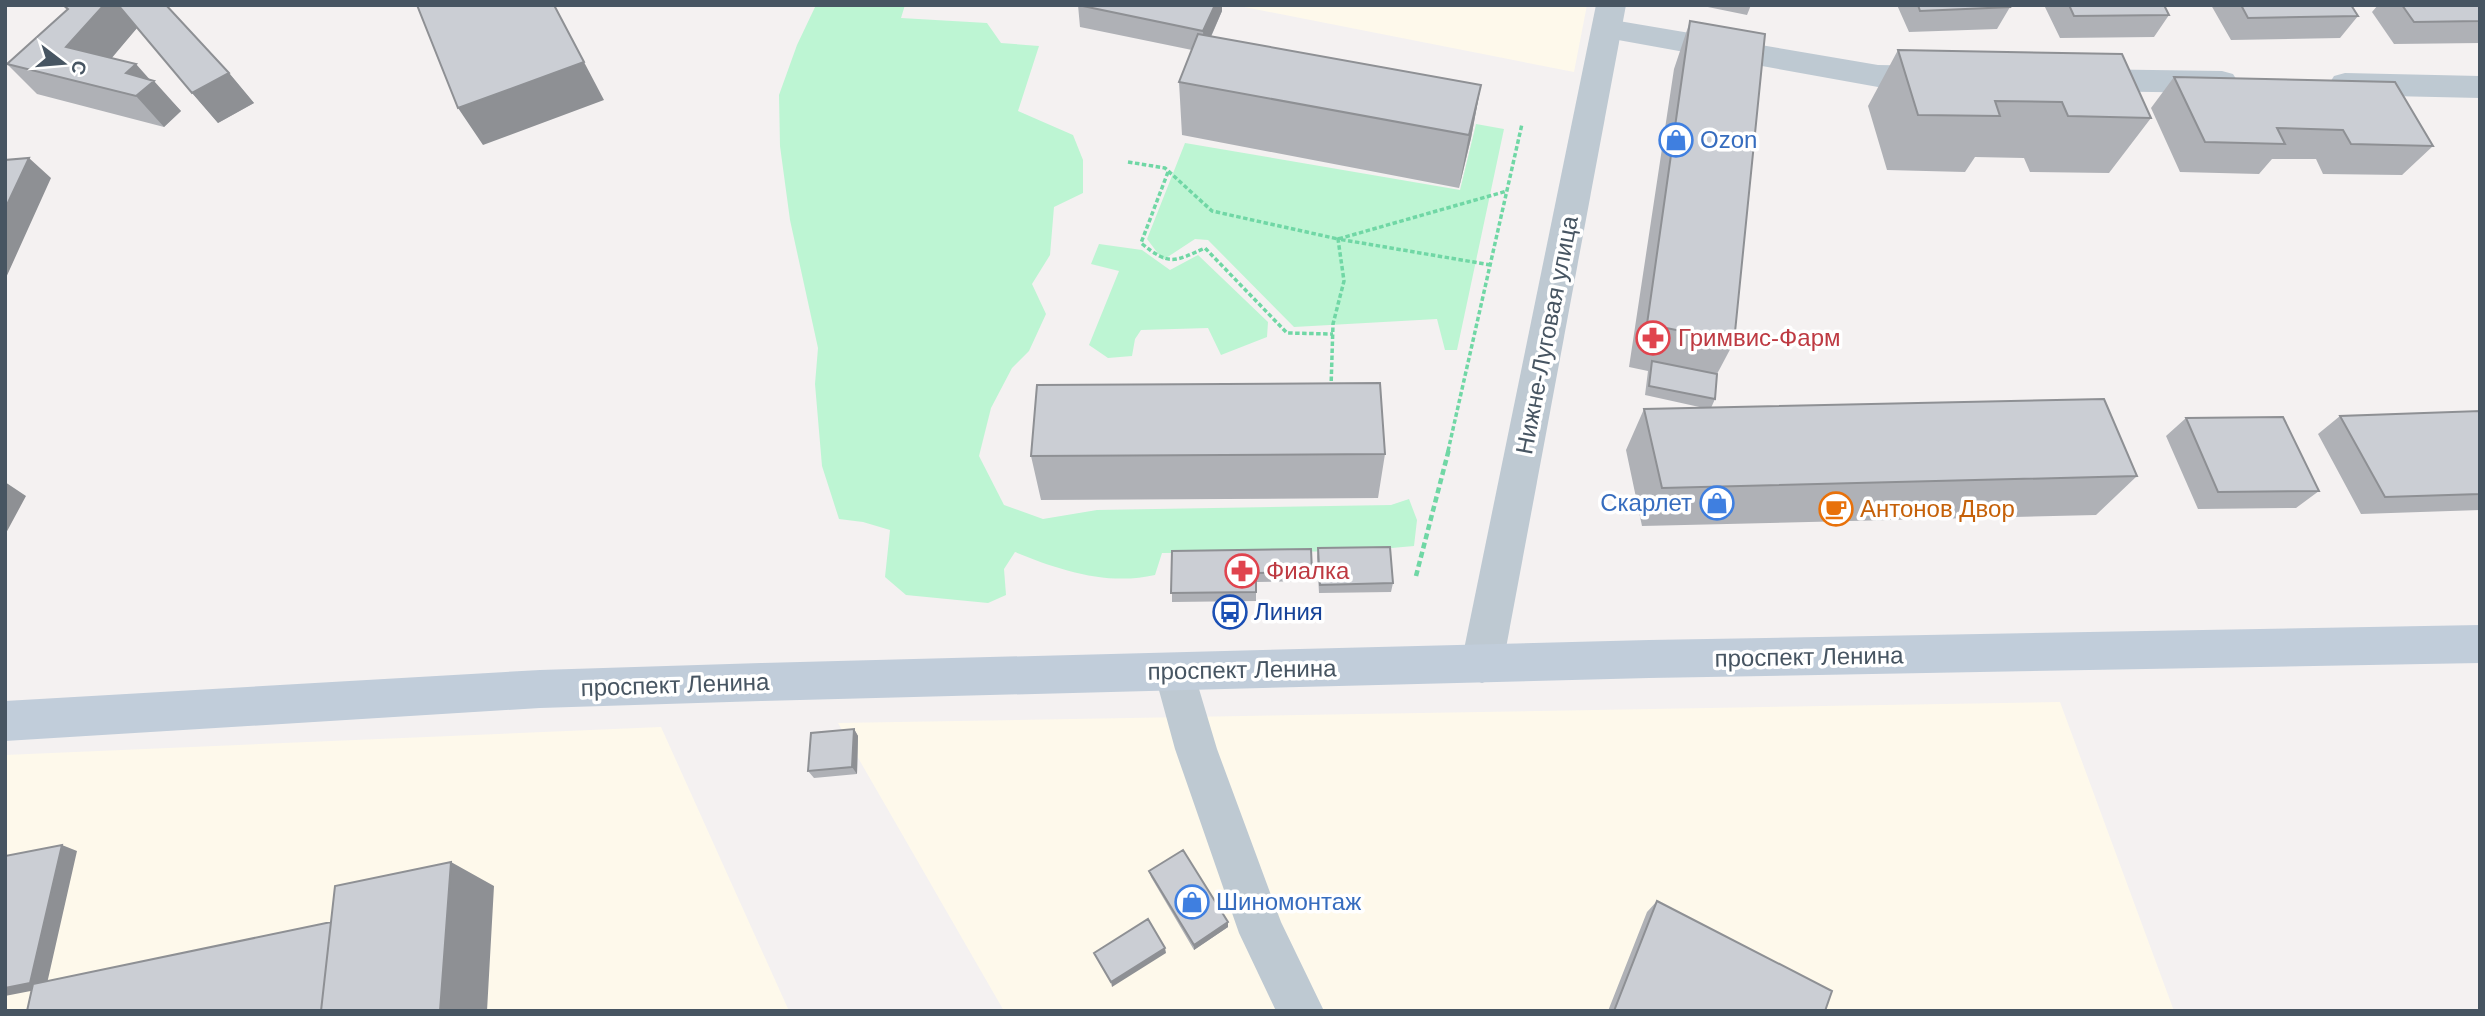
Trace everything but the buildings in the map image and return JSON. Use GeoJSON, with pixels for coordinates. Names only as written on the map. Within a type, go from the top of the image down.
{"type":"FeatureCollection","features":[{"type":"Feature","properties":{"kind":"main road","name":"проспект Ленина"},"geometry":{"type":"LineString","coordinates":[[5,722],[540,689],[1482,664],[2480,644]]}},
{"type":"Feature","properties":{"kind":"street"},"geometry":{"type":"LineString","coordinates":[[1609,17],[1878,76],[1959,78]]}},
{"type":"Feature","properties":{"kind":"street","name":"Нижне-Луговая улица"},"geometry":{"type":"LineString","coordinates":[[1482,664],[1609,17]]}},
{"type":"Feature","properties":{"kind":"street"},"geometry":{"type":"LineString","coordinates":[[2053,80],[2245,83]]}},
{"type":"Feature","properties":{"kind":"street"},"geometry":{"type":"LineString","coordinates":[[2314,84],[2480,87]]}},
{"type":"Feature","properties":{"kind":"street"},"geometry":{"type":"LineString","coordinates":[[1175,672],[1196,749],[1262,933],[1301,1011]]}},
{"type":"Feature","properties":{"kind":"path"},"geometry":{"type":"LineString","coordinates":[[1416,576],[1462,398],[1522,124]]}},
{"type":"Feature","properties":{"kind":"path"},"geometry":{"type":"LineString","coordinates":[[1128,162],[1168,172],[1212,211],[1338,239],[1491,265]]}},
{"type":"Feature","properties":{"kind":"path"},"geometry":{"type":"LineString","coordinates":[[1168,172],[1141,243],[1163,262],[1170,263],[1205,248],[1287,333],[1333,334]]}},
{"type":"Feature","properties":{"kind":"path"},"geometry":{"type":"LineString","coordinates":[[1338,239],[1507,191]]}},
{"type":"Feature","properties":{"kind":"path"},"geometry":{"type":"LineString","coordinates":[[1331,389],[1333,334],[1344,281],[1338,239]]}},
{"type":"Feature","properties":{"kind":"shaded area"},"geometry":{"type":"Polygon","coordinates":[[[1234,5],[1587,5],[1574,72],[1234,5]]]}},
{"type":"Feature","properties":{"kind":"shaded area"},"geometry":{"type":"Polygon","coordinates":[[[2060,702],[2174,1011],[1004,1011],[838,723],[2060,702]]]}},
{"type":"Feature","properties":{"kind":"shaded area"},"geometry":{"type":"Polygon","coordinates":[[[661,727],[789,1011],[5,1011],[5,755],[661,727]]]}},
{"type":"Feature","properties":{"kind":"green space"},"geometry":{"type":"Polygon","coordinates":[[[816,5],[905,5],[901,18],[987,23],[1001,43],[1039,46],[1018,111],[1073,135],[1083,160],[1083,193],[1054,207],[1050,255],[1032,284],[1046,314],[1029,351],[1012,368],[991,408],[979,456],[1004,505],[1043,519],[1097,510],[1391,505],[1409,499],[1417,520],[1414,546],[1358,551],[1162,553],[1155,575],[1119,579],[1066,570],[1015,552],[1004,569],[1006,595],[988,603],[906,595],[885,577],[890,530],[863,522],[839,519],[822,466],[815,384],[818,348],[790,220],[780,146],[779,95],[797,45],[816,5]]]}},
{"type":"Feature","properties":{"kind":"green space"},"geometry":{"type":"Polygon","coordinates":[[[1476,124],[1504,129],[1457,350],[1445,350],[1437,319],[1294,327],[1208,240],[1195,239],[1163,260],[1147,239],[1185,143],[1460,190],[1476,124]]]}},
{"type":"Feature","properties":{"kind":"green space"},"geometry":{"type":"Polygon","coordinates":[[[1099,244],[1142,250],[1170,270],[1198,255],[1268,322],[1267,337],[1221,355],[1208,328],[1141,330],[1135,339],[1132,356],[1108,358],[1089,345],[1119,271],[1091,264],[1099,244]]]}},
{"type":"Feature","properties":{"kind":"place","name":"Ozon"},"geometry":{"type":"Point","coordinates":[1676,140]}},
{"type":"Feature","properties":{"kind":"place","name":"Гримвис-Фарм"},"geometry":{"type":"Point","coordinates":[1653,338]}},
{"type":"Feature","properties":{"kind":"place","name":"Скарлет"},"geometry":{"type":"Point","coordinates":[1717,503]}},
{"type":"Feature","properties":{"kind":"place","name":"Антонов Двор"},"geometry":{"type":"Point","coordinates":[1836,509]}},
{"type":"Feature","properties":{"kind":"place","name":"Фиалка"},"geometry":{"type":"Point","coordinates":[1242,571]}},
{"type":"Feature","properties":{"kind":"place","name":"Линия"},"geometry":{"type":"Point","coordinates":[1230,612]}},
{"type":"Feature","properties":{"kind":"place","name":"Шиномонтаж"},"geometry":{"type":"Point","coordinates":[1192,902]}}]}
